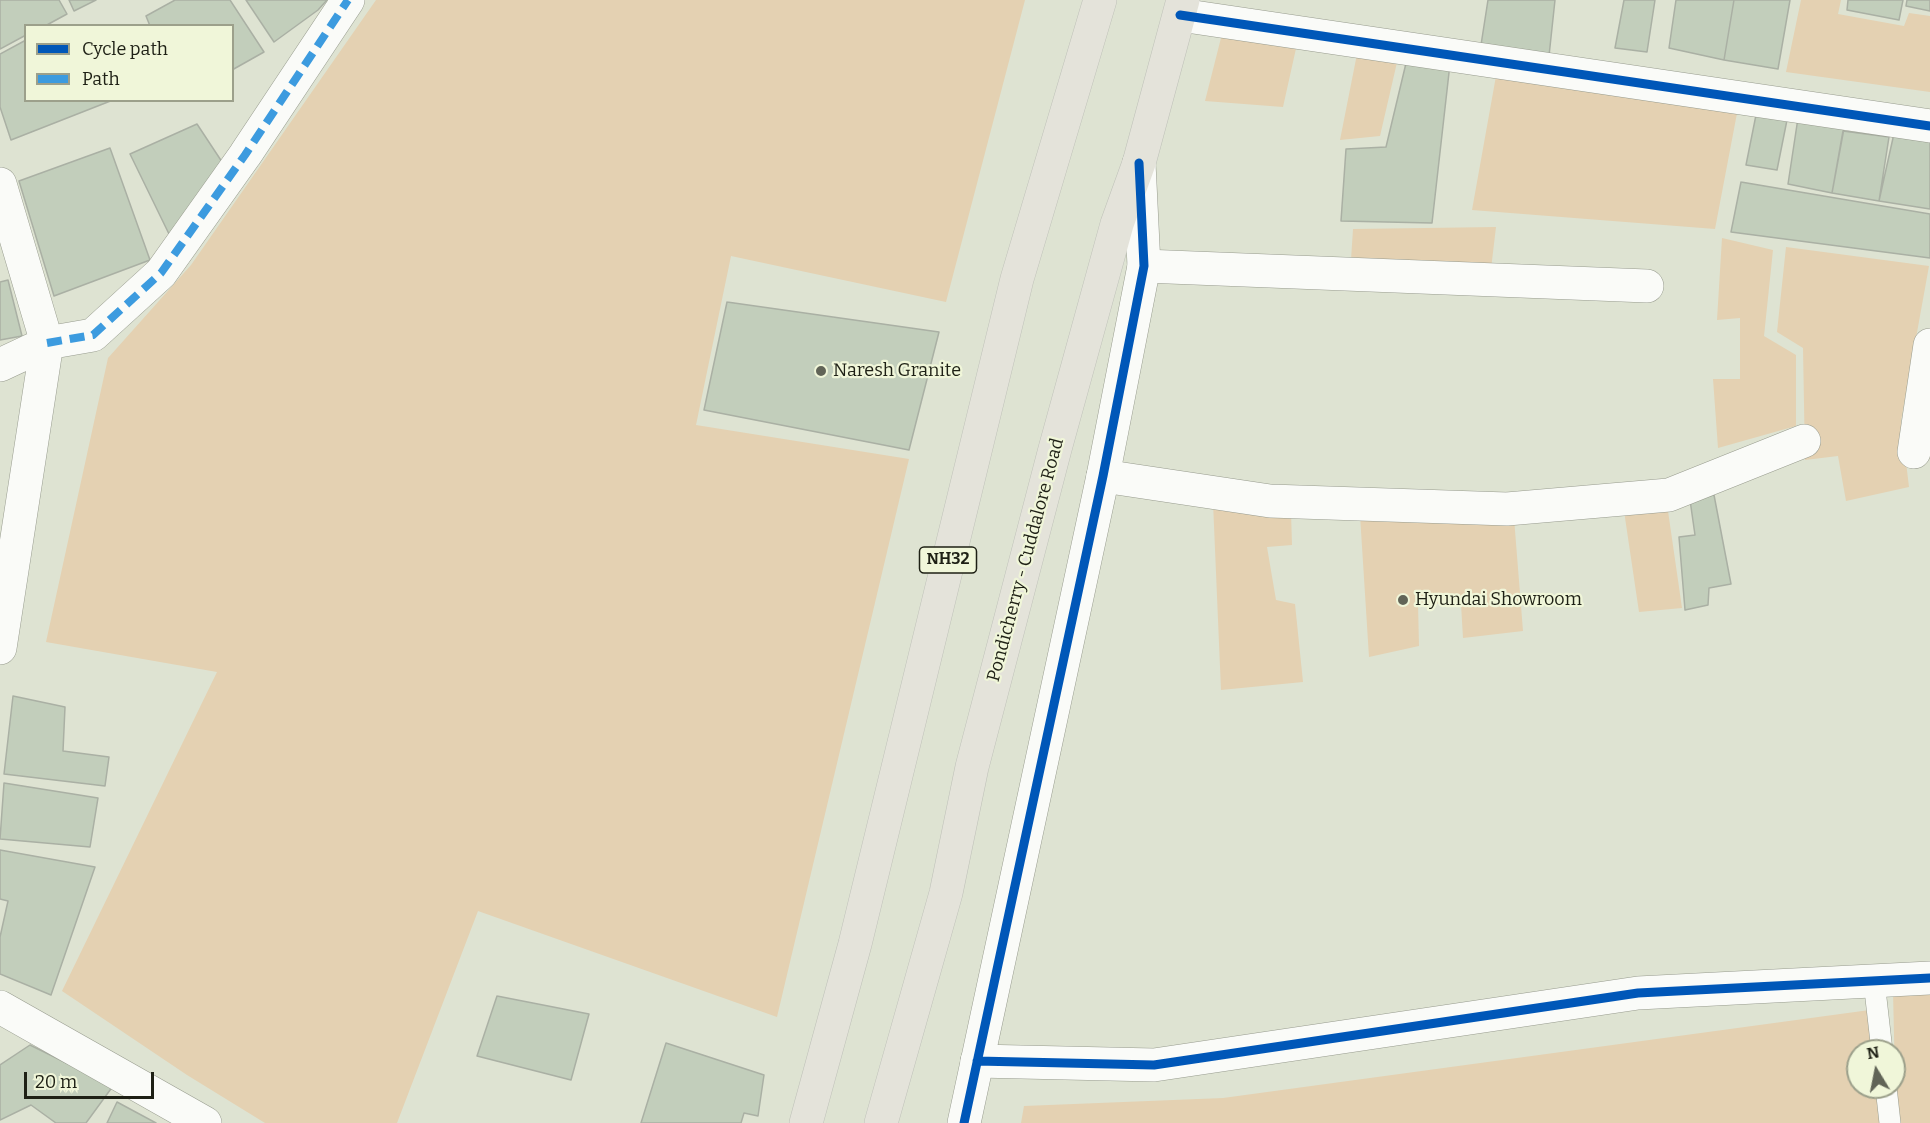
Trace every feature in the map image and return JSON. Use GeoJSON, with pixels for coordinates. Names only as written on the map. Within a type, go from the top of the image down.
{"type":"FeatureCollection","features":[{"type":"Feature","properties":{"kind":"highway","name":"NH32"},"geometry":{"type":"LineString","coordinates":[[806,1123],[855,944],[1017,279],[1100,0]]}},
{"type":"Feature","properties":{"kind":"highway","name":"Pondicherry - Cuddalore Road"},"geometry":{"type":"LineString","coordinates":[[881,1123],[946,893],[972,767],[1058,438],[1117,224],[1139,163],[1181,8]]}},
{"type":"Feature","properties":{"kind":"street"},"geometry":{"type":"LineString","coordinates":[[0,365],[47,343],[93,335],[161,273],[245,155],[348,0]]}},
{"type":"Feature","properties":{"kind":"street"},"geometry":{"type":"LineString","coordinates":[[1181,8],[1930,126]]}},
{"type":"Feature","properties":{"kind":"street"},"geometry":{"type":"LineString","coordinates":[[964,1123],[1103,476],[1144,266],[1139,163]]}},
{"type":"Feature","properties":{"kind":"street"},"geometry":{"type":"LineString","coordinates":[[0,184],[47,343],[0,648]]}},
{"type":"Feature","properties":{"kind":"street"},"geometry":{"type":"LineString","coordinates":[[1144,266],[1647,286]]}},
{"type":"Feature","properties":{"kind":"street"},"geometry":{"type":"LineString","coordinates":[[1914,452],[1930,345]]}},
{"type":"Feature","properties":{"kind":"street"},"geometry":{"type":"LineString","coordinates":[[1103,476],[1269,501],[1507,508],[1669,495],[1804,441]]}},
{"type":"Feature","properties":{"kind":"street"},"geometry":{"type":"LineString","coordinates":[[977,1061],[1154,1065],[1638,993],[1930,978]]}},
{"type":"Feature","properties":{"kind":"street"},"geometry":{"type":"LineString","coordinates":[[0,1007],[206,1123]]}},
{"type":"Feature","properties":{"kind":"lane"},"geometry":{"type":"LineString","coordinates":[[1874,981],[1881,1039]]}},
{"type":"Feature","properties":{"kind":"lane"},"geometry":{"type":"LineString","coordinates":[[1887,1099],[1890,1123]]}},
{"type":"Feature","properties":{"kind":"shaded area"},"geometry":{"type":"Polygon","coordinates":[[[376,0],[1025,0],[946,302],[731,256],[696,425],[909,459],[777,1017],[478,911],[397,1123],[265,1123],[187,1075],[62,991],[217,672],[46,642],[108,358],[191,265],[376,0]]]}},
{"type":"Feature","properties":{"kind":"shaded area"},"geometry":{"type":"Polygon","coordinates":[[[1801,0],[1841,0],[1838,14],[1904,26],[1909,13],[1930,16],[1930,92],[1786,72],[1801,0]]]}},
{"type":"Feature","properties":{"kind":"shaded area"},"geometry":{"type":"Polygon","coordinates":[[[1222,34],[1297,44],[1283,107],[1205,101],[1222,34]]]}},
{"type":"Feature","properties":{"kind":"shaded area"},"geometry":{"type":"Polygon","coordinates":[[[1357,54],[1398,58],[1380,136],[1340,140],[1357,54]]]}},
{"type":"Feature","properties":{"kind":"shaded area"},"geometry":{"type":"Polygon","coordinates":[[[1496,76],[1738,108],[1715,229],[1472,210],[1496,76]]]}},
{"type":"Feature","properties":{"kind":"shaded area"},"geometry":{"type":"Polygon","coordinates":[[[1496,227],[1491,269],[1351,260],[1353,229],[1496,227]]]}},
{"type":"Feature","properties":{"kind":"shaded area"},"geometry":{"type":"Polygon","coordinates":[[[1722,238],[1773,250],[1764,336],[1796,355],[1796,426],[1718,448],[1713,379],[1740,379],[1740,318],[1717,320],[1722,238]]]}},
{"type":"Feature","properties":{"kind":"shaded area"},"geometry":{"type":"Polygon","coordinates":[[[1786,247],[1929,266],[1901,421],[1909,487],[1846,501],[1838,456],[1805,460],[1803,348],[1777,332],[1786,247]]]}},
{"type":"Feature","properties":{"kind":"shaded area"},"geometry":{"type":"Polygon","coordinates":[[[1213,502],[1291,512],[1292,545],[1267,547],[1276,600],[1295,604],[1303,682],[1221,690],[1213,502]]]}},
{"type":"Feature","properties":{"kind":"shaded area"},"geometry":{"type":"Polygon","coordinates":[[[1667,504],[1682,608],[1639,612],[1624,511],[1667,504]]]}},
{"type":"Feature","properties":{"kind":"shaded area"},"geometry":{"type":"Polygon","coordinates":[[[1360,515],[1514,518],[1523,631],[1463,638],[1461,604],[1418,603],[1419,646],[1369,657],[1360,515]]]}},
{"type":"Feature","properties":{"kind":"shaded area"},"geometry":{"type":"Polygon","coordinates":[[[1930,988],[1930,1123],[1896,1123],[1895,1099],[1906,1099],[1906,1039],[1894,1039],[1893,991],[1930,988]]]}},
{"type":"Feature","properties":{"kind":"shaded area"},"geometry":{"type":"Polygon","coordinates":[[[1877,1009],[1878,1039],[1846,1039],[1846,1099],[1881,1099],[1882,1123],[1021,1123],[1024,1106],[1223,1098],[1877,1009]]]}},
{"type":"Feature","properties":{"kind":"building"},"geometry":{"type":"Polygon","coordinates":[[[0,0],[59,0],[67,14],[49,24],[24,24],[24,36],[0,49],[0,0]]]}},
{"type":"Feature","properties":{"kind":"building"},"geometry":{"type":"Polygon","coordinates":[[[69,0],[96,0],[74,11],[69,0]]]}},
{"type":"Feature","properties":{"kind":"building"},"geometry":{"type":"Polygon","coordinates":[[[175,0],[230,0],[264,52],[234,69],[234,24],[149,24],[146,16],[175,0]]]}},
{"type":"Feature","properties":{"kind":"building"},"geometry":{"type":"Polygon","coordinates":[[[246,0],[327,0],[318,10],[274,42],[246,0]]]}},
{"type":"Feature","properties":{"kind":"building"},"geometry":{"type":"Polygon","coordinates":[[[1488,0],[1555,0],[1549,56],[1481,45],[1488,0]]]}},
{"type":"Feature","properties":{"kind":"building"},"geometry":{"type":"Polygon","coordinates":[[[1624,0],[1655,0],[1647,52],[1615,48],[1624,0]]]}},
{"type":"Feature","properties":{"kind":"building"},"geometry":{"type":"Polygon","coordinates":[[[1676,0],[1734,0],[1724,60],[1669,48],[1676,0]]]}},
{"type":"Feature","properties":{"kind":"building"},"geometry":{"type":"Polygon","coordinates":[[[1734,0],[1790,0],[1778,69],[1724,60],[1734,0]]]}},
{"type":"Feature","properties":{"kind":"building"},"geometry":{"type":"Polygon","coordinates":[[[1848,0],[1903,0],[1899,20],[1847,10],[1848,0]]]}},
{"type":"Feature","properties":{"kind":"building"},"geometry":{"type":"Polygon","coordinates":[[[1907,0],[1930,0],[1930,11],[1906,6],[1907,0]]]}},
{"type":"Feature","properties":{"kind":"building"},"geometry":{"type":"Polygon","coordinates":[[[24,41],[24,102],[108,102],[11,140],[0,107],[0,54],[24,41]]]}},
{"type":"Feature","properties":{"kind":"building"},"geometry":{"type":"Polygon","coordinates":[[[1451,55],[1432,223],[1341,221],[1346,149],[1386,147],[1407,59],[1451,55]]]}},
{"type":"Feature","properties":{"kind":"building"},"geometry":{"type":"Polygon","coordinates":[[[1758,105],[1790,105],[1777,170],[1746,165],[1758,105]]]}},
{"type":"Feature","properties":{"kind":"building"},"geometry":{"type":"Polygon","coordinates":[[[1798,118],[1845,123],[1832,193],[1788,184],[1798,118]]]}},
{"type":"Feature","properties":{"kind":"building"},"geometry":{"type":"Polygon","coordinates":[[[197,124],[230,174],[169,234],[130,154],[197,124]]]}},
{"type":"Feature","properties":{"kind":"building"},"geometry":{"type":"Polygon","coordinates":[[[1895,129],[1930,133],[1930,209],[1879,201],[1895,129]]]}},
{"type":"Feature","properties":{"kind":"building"},"geometry":{"type":"Polygon","coordinates":[[[1843,131],[1889,137],[1879,201],[1832,193],[1843,131]]]}},
{"type":"Feature","properties":{"kind":"building"},"geometry":{"type":"Polygon","coordinates":[[[110,148],[150,260],[54,296],[19,181],[110,148]]]}},
{"type":"Feature","properties":{"kind":"building"},"geometry":{"type":"Polygon","coordinates":[[[1741,182],[1930,214],[1930,258],[1731,232],[1741,182]]]}},
{"type":"Feature","properties":{"kind":"building"},"geometry":{"type":"Polygon","coordinates":[[[8,280],[22,336],[0,340],[0,282],[8,280]]]}},
{"type":"Feature","properties":{"kind":"building","name":"Naresh Granite"},"geometry":{"type":"Polygon","coordinates":[[[727,302],[939,332],[909,450],[704,410],[727,302]]]}},
{"type":"Feature","properties":{"kind":"building"},"geometry":{"type":"Polygon","coordinates":[[[1714,495],[1731,584],[1709,588],[1708,605],[1685,610],[1679,537],[1695,535],[1690,500],[1714,495]]]}},
{"type":"Feature","properties":{"kind":"building"},"geometry":{"type":"Polygon","coordinates":[[[13,696],[65,707],[63,751],[109,757],[105,786],[4,774],[13,696]]]}},
{"type":"Feature","properties":{"kind":"building"},"geometry":{"type":"Polygon","coordinates":[[[4,783],[98,798],[90,847],[0,839],[4,783]]]}},
{"type":"Feature","properties":{"kind":"building"},"geometry":{"type":"Polygon","coordinates":[[[0,850],[95,867],[51,995],[0,974],[0,937],[8,901],[0,899],[0,850]]]}},
{"type":"Feature","properties":{"kind":"building"},"geometry":{"type":"Polygon","coordinates":[[[497,996],[589,1014],[571,1080],[477,1056],[497,996]]]}},
{"type":"Feature","properties":{"kind":"building"},"geometry":{"type":"Polygon","coordinates":[[[666,1043],[764,1075],[758,1116],[744,1113],[741,1123],[641,1123],[666,1043]]]}},
{"type":"Feature","properties":{"kind":"building"},"geometry":{"type":"Polygon","coordinates":[[[30,1045],[113,1086],[86,1123],[56,1123],[31,1105],[0,1120],[0,1065],[30,1045]]]}},
{"type":"Feature","properties":{"kind":"building"},"geometry":{"type":"Polygon","coordinates":[[[117,1102],[156,1123],[107,1123],[117,1102]]]}},
{"type":"Feature","properties":{"kind":"marked path"},"geometry":{"type":"LineString","coordinates":[[47,343],[93,335],[161,273],[245,155],[348,0]]}},
{"type":"Feature","properties":{"kind":"cycle path"},"geometry":{"type":"LineString","coordinates":[[1180,15],[1930,126]]}},
{"type":"Feature","properties":{"kind":"cycle path"},"geometry":{"type":"LineString","coordinates":[[964,1123],[1103,476],[1144,266],[1139,163]]}},
{"type":"Feature","properties":{"kind":"cycle path"},"geometry":{"type":"LineString","coordinates":[[977,1061],[1154,1065],[1638,993],[1930,978]]}},
{"type":"Feature","properties":{"kind":"place","name":"Naresh Granite"},"geometry":{"type":"Point","coordinates":[821,371]}},
{"type":"Feature","properties":{"kind":"place","name":"Hyundai Showroom"},"geometry":{"type":"Point","coordinates":[1403,600]}}]}
